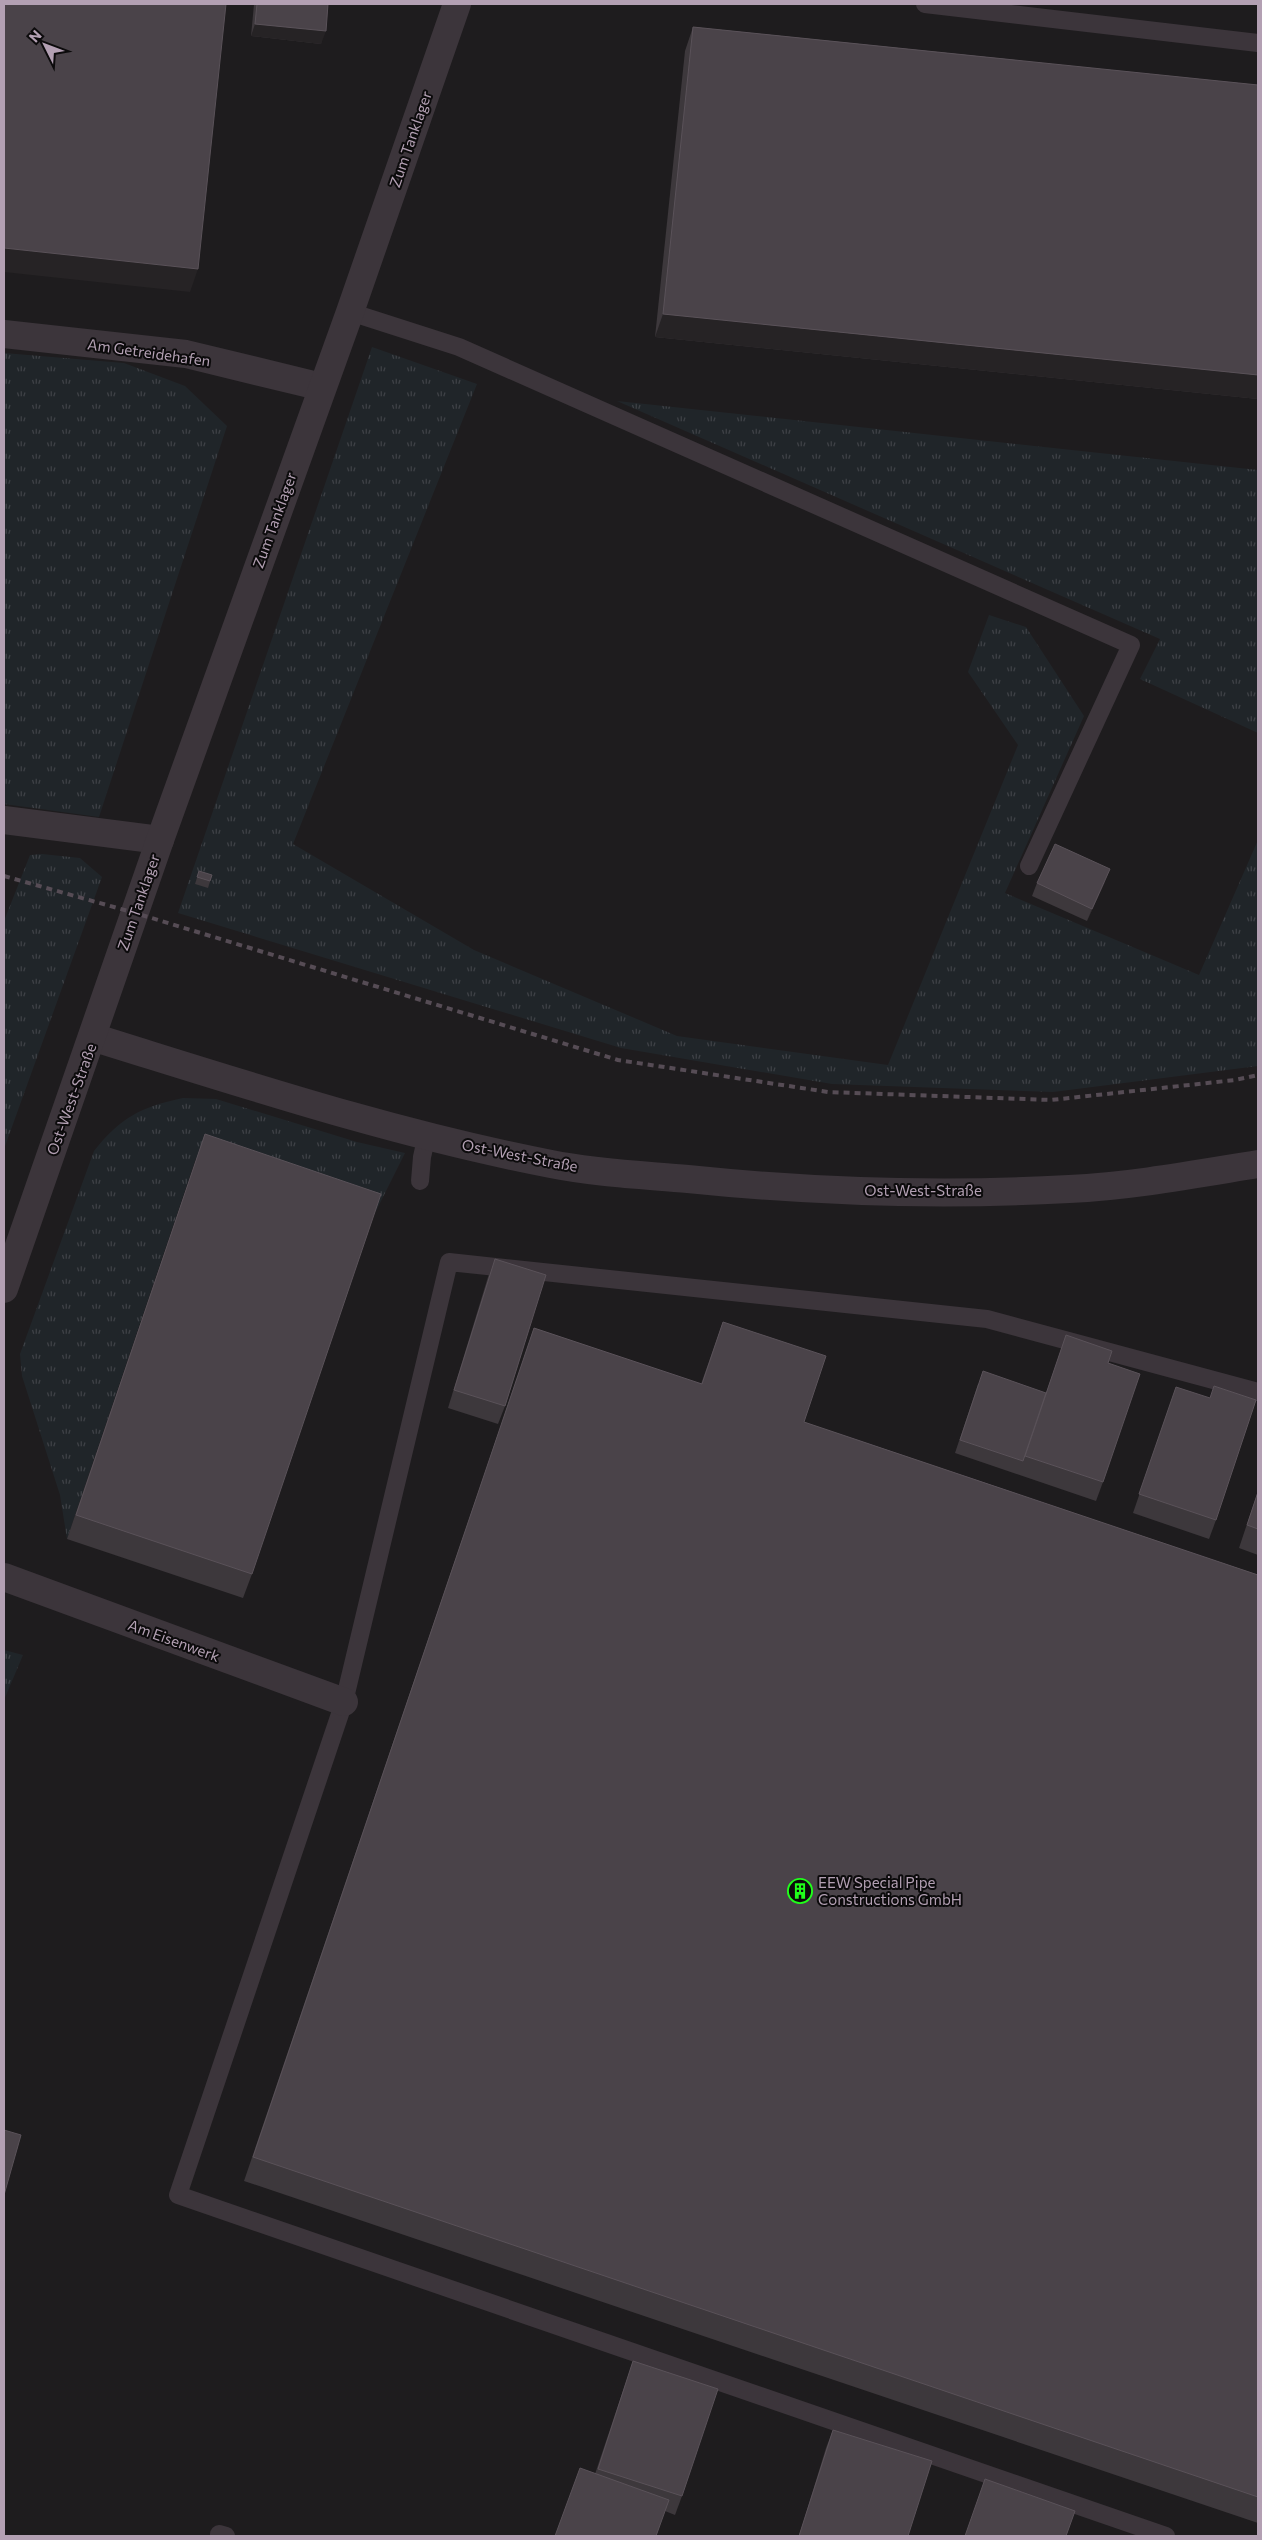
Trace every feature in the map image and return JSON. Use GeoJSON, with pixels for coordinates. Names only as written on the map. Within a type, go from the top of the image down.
{"type":"FeatureCollection","features":[{"type":"Feature","properties":{"kind":"street","name":"Zum Tanklager"},"geometry":{"type":"LineString","coordinates":[[92,1037],[160,840],[350,312],[457,4]]}},
{"type":"Feature","properties":{"kind":"street","name":"Am Getreidehafen"},"geometry":{"type":"LineString","coordinates":[[4,334],[186,354],[322,387]]}},
{"type":"Feature","properties":{"kind":"street"},"geometry":{"type":"LineString","coordinates":[[4,820],[160,840]]}},
{"type":"Feature","properties":{"kind":"street","name":"Ost-West-Straße"},"geometry":{"type":"LineString","coordinates":[[4,1289],[92,1037],[367,1122],[553,1164],[763,1186],[924,1192],[1070,1189],[1258,1164]]}},
{"type":"Feature","properties":{"kind":"street","name":"Am Eisenwerk"},"geometry":{"type":"LineString","coordinates":[[4,1577],[344,1702]]}},
{"type":"Feature","properties":{"kind":"lane"},"geometry":{"type":"LineString","coordinates":[[925,4],[1258,43]]}},
{"type":"Feature","properties":{"kind":"lane"},"geometry":{"type":"LineString","coordinates":[[350,312],[459,347],[1131,645],[1029,866]]}},
{"type":"Feature","properties":{"kind":"lane"},"geometry":{"type":"LineString","coordinates":[[420,1181],[422,1157],[427,1135]]}},
{"type":"Feature","properties":{"kind":"lane"},"geometry":{"type":"LineString","coordinates":[[1166,2536],[178,2195],[344,1702],[449,1262],[986,1319],[1258,1392]]}},
{"type":"Feature","properties":{"kind":"lane"},"geometry":{"type":"LineString","coordinates":[[219,2536],[220,2534],[226,2536]]}},
{"type":"Feature","properties":{"kind":"shaded area"},"geometry":{"type":"Polygon","coordinates":[[[4,4],[1258,4],[1258,2536],[4,2536],[4,4]]]}},
{"type":"Feature","properties":{"kind":"green space"},"geometry":{"type":"Polygon","coordinates":[[[372,347],[477,384],[293,844],[474,950],[677,1036],[888,1065],[1018,745],[968,672],[989,615],[1026,627],[1084,716],[1005,893],[1199,975],[1258,840],[1258,1066],[1053,1092],[832,1084],[621,1048],[178,913],[372,347]]]}},
{"type":"Feature","properties":{"kind":"green space"},"geometry":{"type":"Polygon","coordinates":[[[4,353],[124,363],[185,386],[227,426],[99,817],[4,804],[4,353]]]}},
{"type":"Feature","properties":{"kind":"green space"},"geometry":{"type":"Polygon","coordinates":[[[617,401],[1258,470],[1258,733],[1140,679],[1160,639],[617,401]]]}},
{"type":"Feature","properties":{"kind":"green space"},"geometry":{"type":"Polygon","coordinates":[[[42,854],[80,858],[102,877],[4,1149],[4,921],[30,855],[42,854]]]}},
{"type":"Feature","properties":{"kind":"green space"},"geometry":{"type":"Polygon","coordinates":[[[183,1098],[216,1099],[357,1142],[405,1153],[373,1217],[196,1158],[67,1539],[60,1495],[22,1376],[20,1354],[94,1151],[113,1130],[133,1115],[155,1105],[183,1098]]]}},
{"type":"Feature","properties":{"kind":"green space"},"geometry":{"type":"Polygon","coordinates":[[[4,1650],[23,1655],[4,1700],[4,1650]]]}},
{"type":"Feature","properties":{"kind":"building"},"geometry":{"type":"Polygon","coordinates":[[[4,4],[226,4],[198,269],[4,248],[4,4]]]}},
{"type":"Feature","properties":{"kind":"building"},"geometry":{"type":"Polygon","coordinates":[[[257,4],[328,4],[326,31],[255,24],[257,4]]]}},
{"type":"Feature","properties":{"kind":"building"},"geometry":{"type":"Polygon","coordinates":[[[693,27],[1258,85],[1258,375],[663,314],[693,27]]]}},
{"type":"Feature","properties":{"kind":"building"},"geometry":{"type":"Polygon","coordinates":[[[1055,844],[1110,869],[1092,909],[1037,883],[1055,844]]]}},
{"type":"Feature","properties":{"kind":"building"},"geometry":{"type":"Polygon","coordinates":[[[199,871],[212,875],[210,881],[197,877],[199,871]]]}},
{"type":"Feature","properties":{"kind":"building"},"geometry":{"type":"Polygon","coordinates":[[[205,1134],[381,1194],[252,1574],[76,1515],[205,1134]]]}},
{"type":"Feature","properties":{"kind":"building"},"geometry":{"type":"Polygon","coordinates":[[[495,1259],[546,1275],[505,1406],[454,1390],[495,1259]]]}},
{"type":"Feature","properties":{"kind":"building","name":"EEW Special Pipe Constructions GmbH"},"geometry":{"type":"Polygon","coordinates":[[[723,1322],[826,1356],[804,1422],[1258,1575],[1258,2497],[253,2157],[534,1328],[702,1384],[723,1322]]]}},
{"type":"Feature","properties":{"kind":"building"},"geometry":{"type":"Polygon","coordinates":[[[1066,1335],[1112,1351],[1108,1363],[1140,1374],[1103,1482],[1025,1456],[1066,1335]]]}},
{"type":"Feature","properties":{"kind":"building"},"geometry":{"type":"Polygon","coordinates":[[[983,1371],[1046,1393],[1023,1461],[960,1440],[983,1371]]]}},
{"type":"Feature","properties":{"kind":"building"},"geometry":{"type":"Polygon","coordinates":[[[1214,1386],[1256,1400],[1216,1520],[1139,1494],[1176,1387],[1210,1398],[1214,1386]]]}},
{"type":"Feature","properties":{"kind":"building"},"geometry":{"type":"Polygon","coordinates":[[[1258,1492],[1258,1529],[1247,1525],[1258,1492]]]}},
{"type":"Feature","properties":{"kind":"building"},"geometry":{"type":"Polygon","coordinates":[[[4,2130],[21,2135],[4,2195],[4,2130]]]}},
{"type":"Feature","properties":{"kind":"building"},"geometry":{"type":"Polygon","coordinates":[[[633,2361],[718,2389],[682,2496],[598,2469],[633,2361]]]}},
{"type":"Feature","properties":{"kind":"building"},"geometry":{"type":"Polygon","coordinates":[[[833,2430],[932,2461],[908,2536],[799,2536],[833,2430]]]}},
{"type":"Feature","properties":{"kind":"building"},"geometry":{"type":"Polygon","coordinates":[[[580,2468],[669,2500],[656,2536],[555,2536],[580,2468]]]}},
{"type":"Feature","properties":{"kind":"building"},"geometry":{"type":"Polygon","coordinates":[[[985,2479],[1075,2511],[1066,2536],[965,2536],[985,2479]]]}},
{"type":"Feature","properties":{"kind":"railway"},"geometry":{"type":"LineString","coordinates":[[4,876],[135,913],[618,1060],[828,1092],[1051,1100],[1235,1080],[1258,1075]]}},
{"type":"Feature","properties":{"kind":"place","name":"EEW Special Pipe Constructions GmbH"},"geometry":{"type":"Point","coordinates":[800,1891]}}]}
